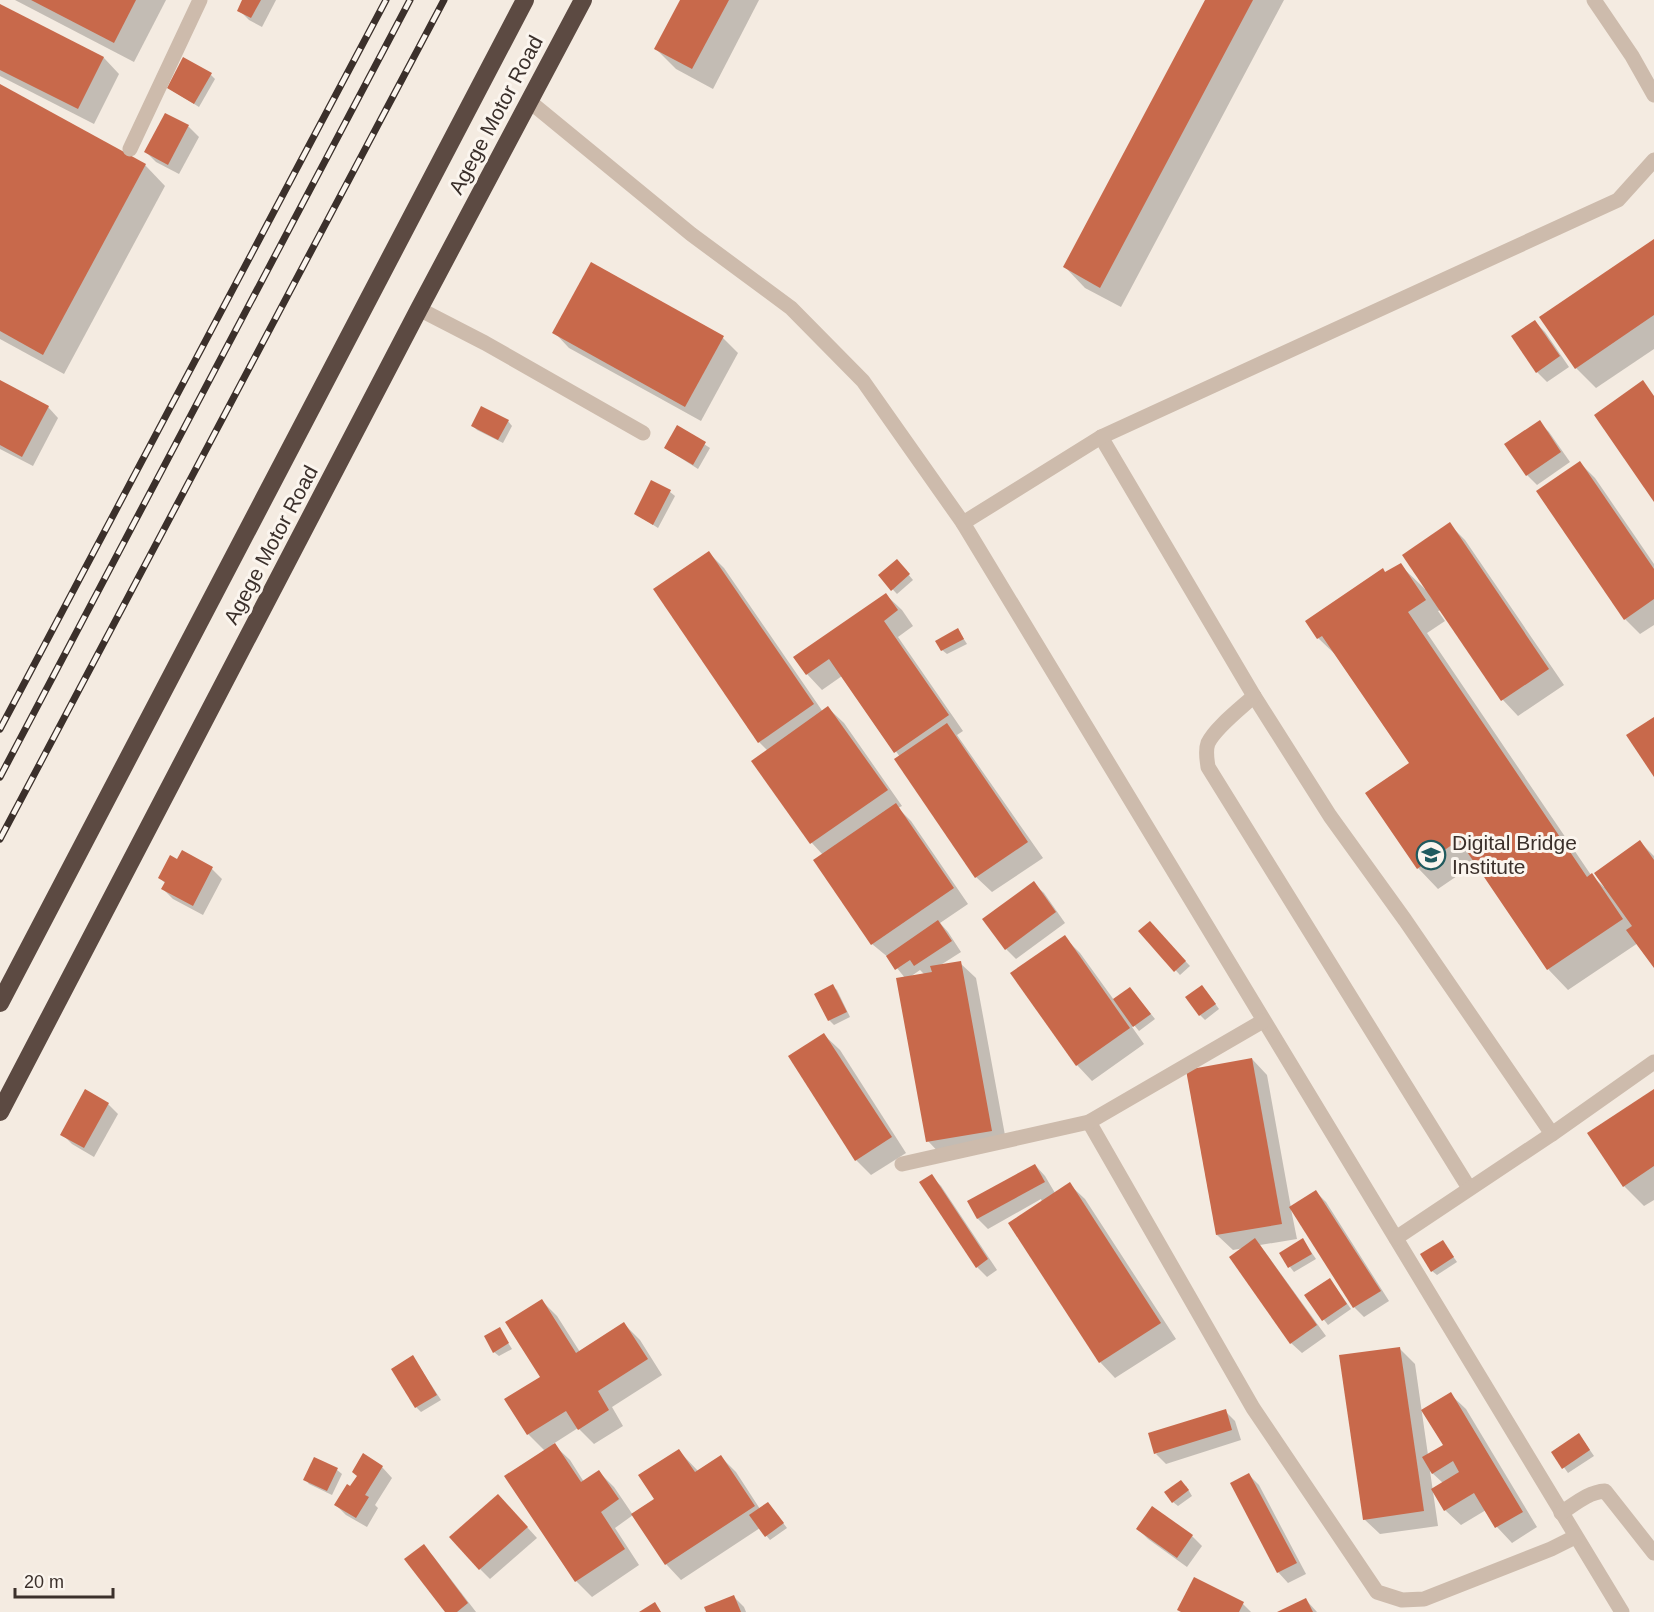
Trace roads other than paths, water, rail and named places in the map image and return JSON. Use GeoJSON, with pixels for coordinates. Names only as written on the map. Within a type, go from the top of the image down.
{"type":"FeatureCollection","features":[{"type":"Feature","properties":{"kind":"highway","name":"Agege Motor Road"},"geometry":{"type":"LineString","coordinates":[[0,1003],[525,0]]}},
{"type":"Feature","properties":{"kind":"highway","name":"Agege Motor Road"},"geometry":{"type":"LineString","coordinates":[[0,1112],[583,0]]}},
{"type":"Feature","properties":{"kind":"lane"},"geometry":{"type":"LineString","coordinates":[[130,149],[200,0]]}},
{"type":"Feature","properties":{"kind":"lane"},"geometry":{"type":"LineString","coordinates":[[1594,0],[1632,56],[1654,95]]}},
{"type":"Feature","properties":{"kind":"lane"},"geometry":{"type":"LineString","coordinates":[[529,101],[691,234],[791,308],[862,381],[963,523],[1622,1612]]}},
{"type":"Feature","properties":{"kind":"lane"},"geometry":{"type":"LineString","coordinates":[[963,523],[1101,437],[1618,200],[1654,160]]}},
{"type":"Feature","properties":{"kind":"lane"},"geometry":{"type":"LineString","coordinates":[[419,309],[485,343],[643,433]]}},
{"type":"Feature","properties":{"kind":"lane"},"geometry":{"type":"LineString","coordinates":[[1101,437],[1254,696],[1330,816],[1405,920],[1551,1134]]}},
{"type":"Feature","properties":{"kind":"lane"},"geometry":{"type":"LineString","coordinates":[[1254,696],[1215,734],[1208,744],[1206,754],[1208,767],[1469,1188]]}},
{"type":"Feature","properties":{"kind":"lane"},"geometry":{"type":"LineString","coordinates":[[902,1164],[1089,1122],[1263,1021]]}},
{"type":"Feature","properties":{"kind":"lane"},"geometry":{"type":"LineString","coordinates":[[1396,1238],[1654,1062]]}},
{"type":"Feature","properties":{"kind":"lane"},"geometry":{"type":"LineString","coordinates":[[1089,1122],[1253,1408],[1377,1592],[1402,1600],[1424,1599],[1551,1549],[1575,1537]]}},
{"type":"Feature","properties":{"kind":"lane"},"geometry":{"type":"LineString","coordinates":[[1561,1514],[1584,1497],[1597,1491],[1605,1491],[1654,1553]]}},
{"type":"Feature","properties":{"kind":"railway"},"geometry":{"type":"LineString","coordinates":[[0,729],[386,0]]}},
{"type":"Feature","properties":{"kind":"railway"},"geometry":{"type":"LineString","coordinates":[[0,777],[410,0]]}},
{"type":"Feature","properties":{"kind":"railway"},"geometry":{"type":"LineString","coordinates":[[0,839],[444,0]]}},
{"type":"Feature","properties":{"kind":"place","name":"Digital Bridge Institute"},"geometry":{"type":"Point","coordinates":[1431,855]}}]}
